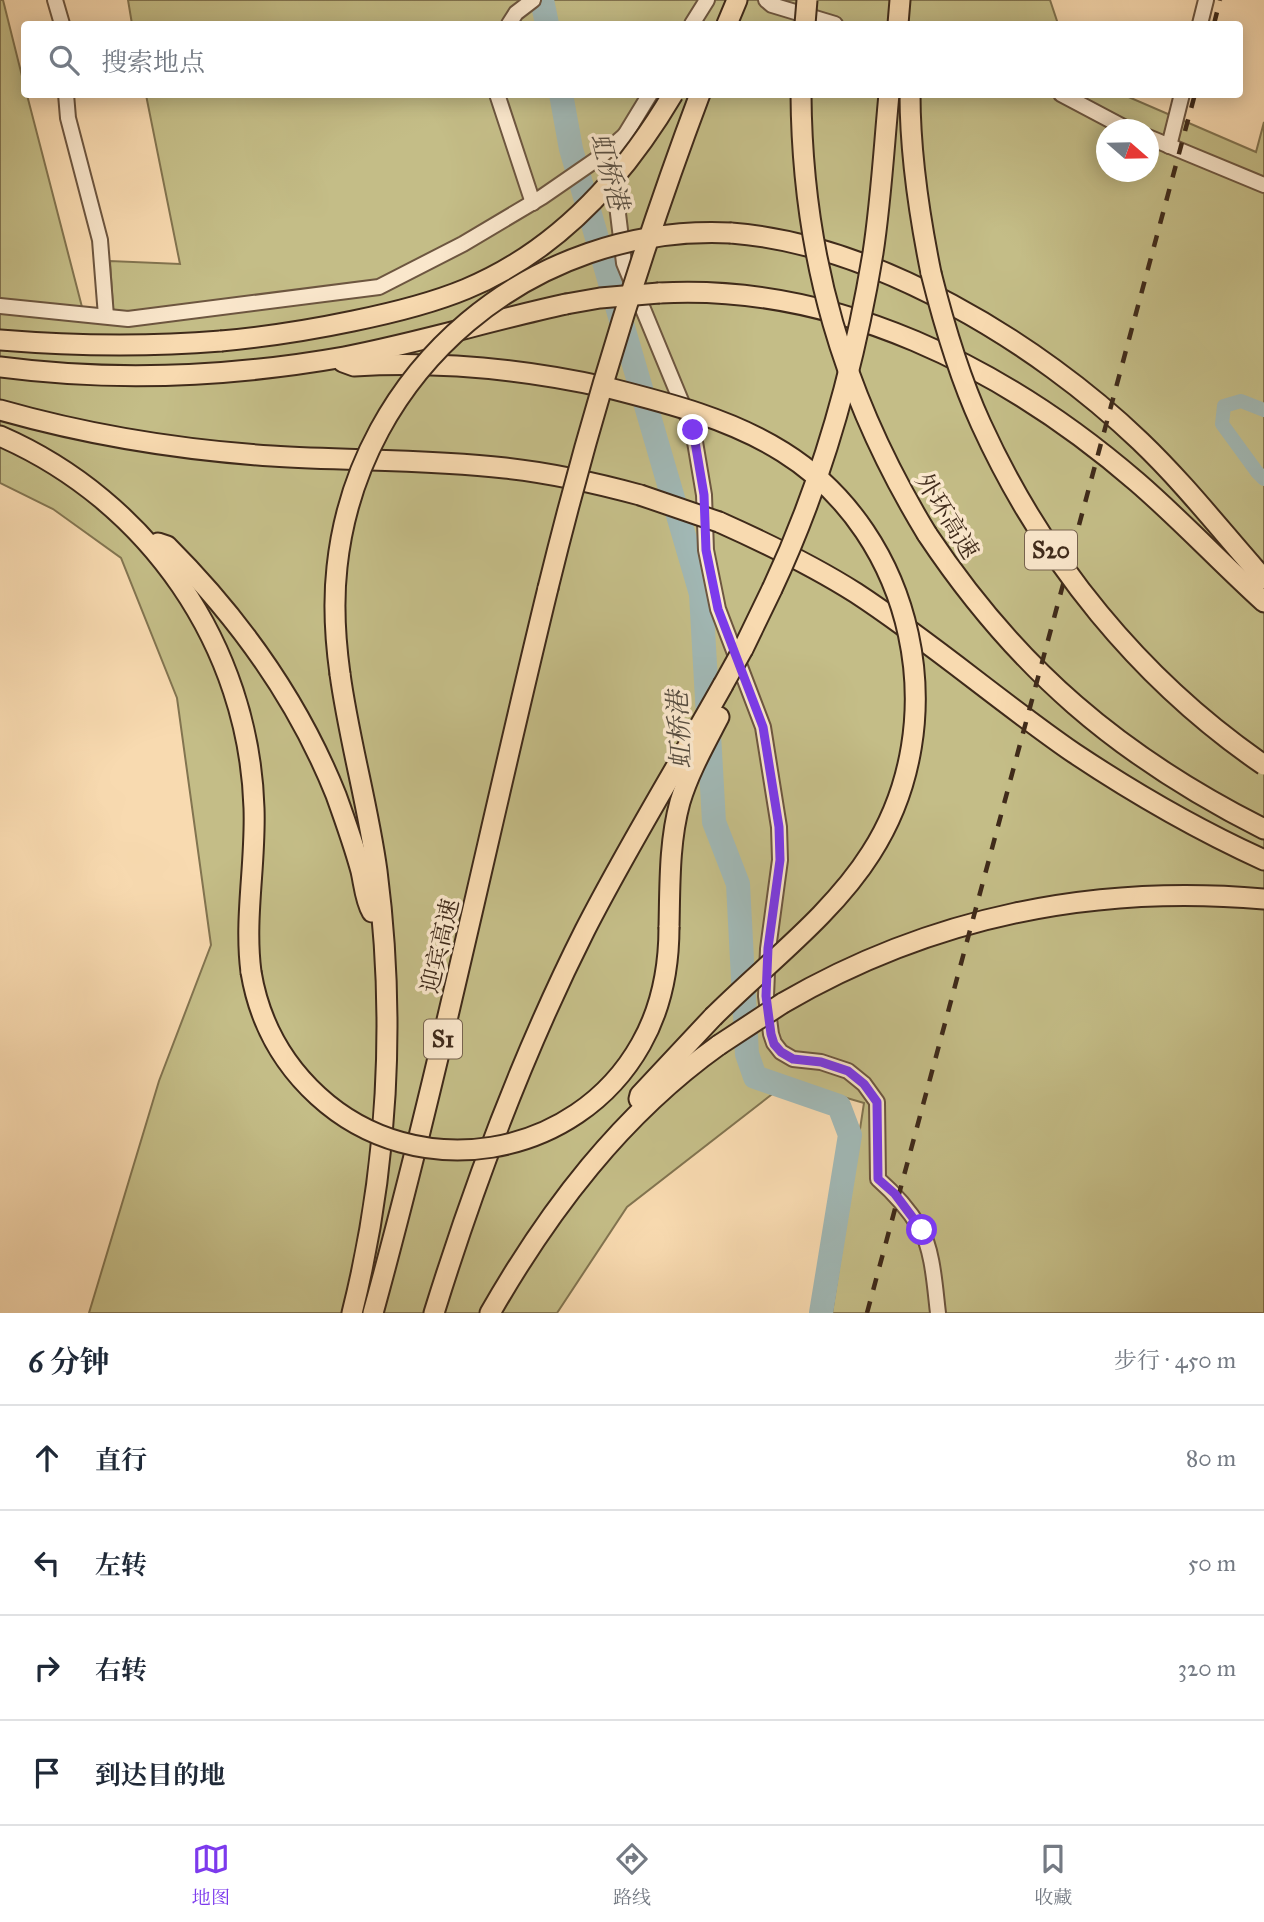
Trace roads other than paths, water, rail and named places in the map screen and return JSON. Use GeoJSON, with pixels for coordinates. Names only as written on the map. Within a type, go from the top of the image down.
{"type":"FeatureCollection","features":[{"type":"Feature","properties":{"kind":"highway"},"geometry":{"type":"LineString","coordinates":[[728,21],[737,0]]}},
{"type":"Feature","properties":{"kind":"highway"},"geometry":{"type":"LineString","coordinates":[[804,21],[807,0]]}},
{"type":"Feature","properties":{"kind":"highway"},"geometry":{"type":"LineString","coordinates":[[898,21],[900,0]]}},
{"type":"Feature","properties":{"kind":"highway"},"geometry":{"type":"LineString","coordinates":[[0,340],[92,345],[221,341],[330,326],[400,310],[467,288],[509,267],[567,226],[601,193],[638,148],[670,98]]}},
{"type":"Feature","properties":{"kind":"highway","name":"迎宾高速"},"geometry":{"type":"LineString","coordinates":[[373,1313],[434,1080],[506,764],[577,475],[620,328],[699,98]]}},
{"type":"Feature","properties":{"kind":"highway","name":"外环高速"},"geometry":{"type":"LineString","coordinates":[[801,98],[802,147],[808,210],[832,323],[871,431],[927,534],[969,594],[994,624],[1028,662],[1074,705],[1166,774],[1264,829]]}},
{"type":"Feature","properties":{"kind":"highway"},"geometry":{"type":"LineString","coordinates":[[434,1313],[465,1217],[532,1042],[573,954],[621,863],[743,649],[802,519],[846,384],[862,311],[879,204],[889,98]]}},
{"type":"Feature","properties":{"kind":"highway","name":"S20"},"geometry":{"type":"LineString","coordinates":[[910,98],[916,195],[930,273],[965,386],[998,459],[1058,561],[1107,623],[1190,708],[1264,765]]}},
{"type":"Feature","properties":{"kind":"highway"},"geometry":{"type":"LineString","coordinates":[[352,1313],[374,1204],[384,1108],[387,1013],[383,927],[369,825],[340,674],[335,624],[336,576],[341,538],[351,498],[365,461],[388,415],[435,352],[473,317],[494,301],[562,263],[587,253],[640,239],[694,233],[732,233],[788,241],[852,261],[963,312],[1026,349],[1084,392],[1140,441],[1192,494],[1264,579]]}},
{"type":"Feature","properties":{"kind":"highway"},"geometry":{"type":"LineString","coordinates":[[0,367],[95,375],[179,375],[263,369],[387,348],[600,298],[659,293],[736,294],[804,304],[870,322],[902,334],[953,359],[1035,406],[1103,454],[1264,602]]}},
{"type":"Feature","properties":{"kind":"highway"},"geometry":{"type":"LineString","coordinates":[[334,358],[354,366],[436,365],[554,377],[668,404],[745,432],[784,453],[822,482],[854,516],[880,556],[900,599],[912,645],[916,693],[913,740],[902,787],[884,831],[844,890],[713,1017],[640,1095],[634,1116]]}},
{"type":"Feature","properties":{"kind":"highway"},"geometry":{"type":"LineString","coordinates":[[0,410],[65,427],[168,445],[271,456],[504,468],[578,480],[640,495],[719,522],[789,555],[854,592],[1041,729],[1109,775],[1180,817],[1264,860]]}},
{"type":"Feature","properties":{"kind":"highway"},"geometry":{"type":"LineString","coordinates":[[0,436],[39,455],[85,484],[106,501],[145,538],[179,580],[207,627],[229,677],[244,729],[253,783],[248,941],[257,1002],[273,1039],[309,1088],[341,1114],[376,1134],[435,1149],[476,1150],[516,1142],[571,1117],[604,1092],[618,1077],[641,1044],[658,1007],[667,967],[670,886],[677,817],[691,774],[723,708],[723,685]]}},
{"type":"Feature","properties":{"kind":"highway"},"geometry":{"type":"LineString","coordinates":[[145,538],[167,546],[196,575],[242,629],[281,686],[305,727],[330,781],[354,848],[370,908],[383,927]]}},
{"type":"Feature","properties":{"kind":"highway"},"geometry":{"type":"LineString","coordinates":[[490,1313],[558,1206],[634,1116],[676,1078],[719,1045],[783,1003],[837,974],[908,944],[960,926],[1026,910],[1080,901],[1148,895],[1189,894],[1264,899]]}},
{"type":"Feature","properties":{"kind":"street"},"geometry":{"type":"LineString","coordinates":[[55,0],[61,21]]}},
{"type":"Feature","properties":{"kind":"street"},"geometry":{"type":"LineString","coordinates":[[512,19],[533,0]]}},
{"type":"Feature","properties":{"kind":"street"},"geometry":{"type":"LineString","coordinates":[[694,21],[707,0]]}},
{"type":"Feature","properties":{"kind":"street"},"geometry":{"type":"LineString","coordinates":[[766,0],[772,5],[825,21]]}},
{"type":"Feature","properties":{"kind":"street"},"geometry":{"type":"LineString","coordinates":[[1201,21],[1206,0]]}},
{"type":"Feature","properties":{"kind":"street"},"geometry":{"type":"LineString","coordinates":[[66,98],[68,118],[100,240],[106,316]]}},
{"type":"Feature","properties":{"kind":"street"},"geometry":{"type":"LineString","coordinates":[[499,98],[538,200]]}},
{"type":"Feature","properties":{"kind":"street"},"geometry":{"type":"LineString","coordinates":[[0,306],[128,318],[379,287],[463,244],[538,200],[600,157],[625,135],[648,98]]}},
{"type":"Feature","properties":{"kind":"street"},"geometry":{"type":"LineString","coordinates":[[1069,98],[1108,119]]}},
{"type":"Feature","properties":{"kind":"street"},"geometry":{"type":"LineString","coordinates":[[1169,146],[1181,98]]}},
{"type":"Feature","properties":{"kind":"street"},"geometry":{"type":"LineString","coordinates":[[625,135],[616,197],[624,263],[693,430],[704,495],[706,550],[718,609],[763,727],[779,827],[780,860],[768,948],[766,996],[771,1034],[774,1044],[781,1052],[793,1059],[821,1062],[848,1071],[864,1084],[877,1102],[878,1179],[895,1194],[922,1230],[934,1271],[938,1313]]}},
{"type":"Feature","properties":{"kind":"street"},"geometry":{"type":"LineString","coordinates":[[1159,142],[1264,184]]}},
{"type":"Feature","properties":{"kind":"waterway","name":"虹桥港"},"geometry":{"type":"LineString","coordinates":[[542,0],[546,21]]}},
{"type":"Feature","properties":{"kind":"waterway","name":"虹桥港"},"geometry":{"type":"LineString","coordinates":[[562,98],[571,149],[701,594],[714,822],[738,884],[747,1054],[755,1077],[839,1106],[850,1135],[821,1313]]}},
{"type":"Feature","properties":{"kind":"waterway"},"geometry":{"type":"LineString","coordinates":[[1264,410],[1241,401],[1224,406],[1222,424],[1264,479]]}},
{"type":"Feature","properties":{"kind":"railway"},"geometry":{"type":"LineString","coordinates":[[1215,21],[1220,0]]}},
{"type":"Feature","properties":{"kind":"railway"},"geometry":{"type":"LineString","coordinates":[[867,1313],[1194,98]]}}]}
